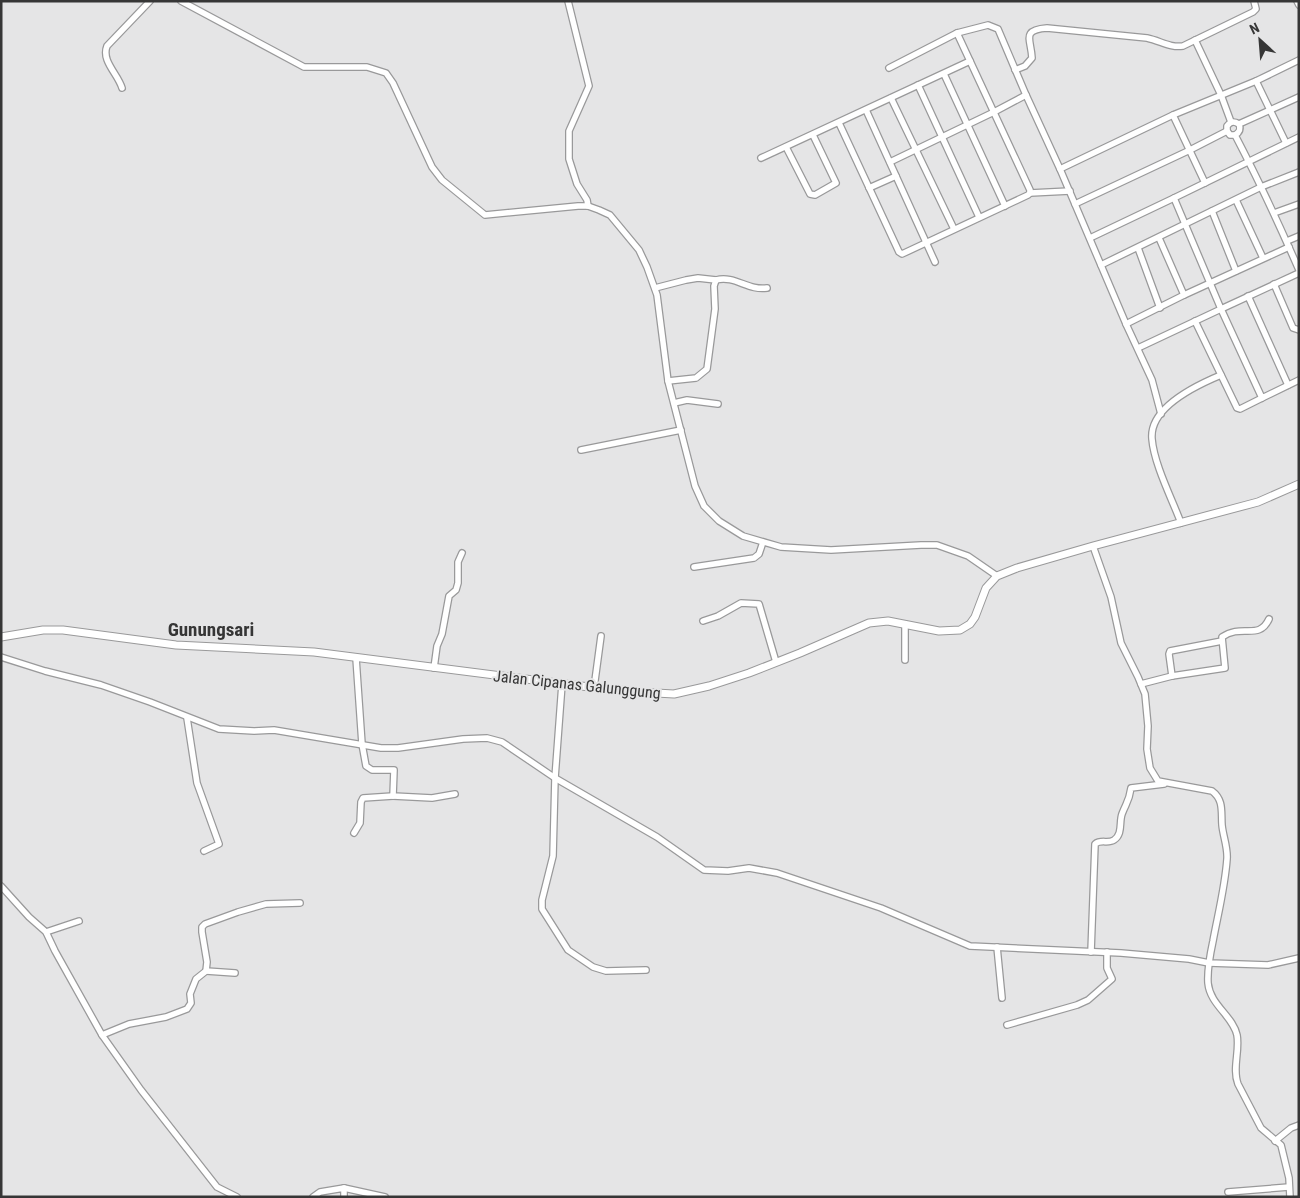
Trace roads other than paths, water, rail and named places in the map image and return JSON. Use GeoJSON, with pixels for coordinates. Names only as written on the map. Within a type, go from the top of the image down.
{"type":"FeatureCollection","features":[{"type":"Feature","properties":{"kind":"street"},"geometry":{"type":"LineString","coordinates":[[122,88],[120,80],[107,59],[105,50],[150,1]]}},
{"type":"Feature","properties":{"kind":"street"},"geometry":{"type":"LineString","coordinates":[[181,1],[304,67],[367,67],[386,74],[393,83],[432,168],[442,180],[485,216],[588,206],[610,215],[643,259],[655,288],[663,332],[668,381],[695,486],[704,506],[718,520],[742,536],[781,547],[832,550],[921,544],[937,545],[968,556],[997,576],[1093,546],[1258,502],[1299,484]]}},
{"type":"Feature","properties":{"kind":"street"},"geometry":{"type":"LineString","coordinates":[[568,1],[589,86],[569,131],[569,159],[577,184],[587,200],[588,206]]}},
{"type":"Feature","properties":{"kind":"street"},"geometry":{"type":"LineString","coordinates":[[1015,70],[1025,66],[1032,58],[1028,38],[1035,30],[1041,28],[1147,38],[1162,41],[1175,48],[1183,46],[1253,12],[1256,9],[1254,1]]}},
{"type":"Feature","properties":{"kind":"street"},"geometry":{"type":"LineString","coordinates":[[1297,1],[1299,5]]}},
{"type":"Feature","properties":{"kind":"street"},"geometry":{"type":"LineString","coordinates":[[889,68],[957,33],[988,25],[998,29],[1152,380],[1161,414]]}},
{"type":"Feature","properties":{"kind":"street"},"geometry":{"type":"LineString","coordinates":[[957,33],[1030,193]]}},
{"type":"Feature","properties":{"kind":"street"},"geometry":{"type":"LineString","coordinates":[[1195,40],[1221,95],[1231,122]]}},
{"type":"Feature","properties":{"kind":"street"},"geometry":{"type":"LineString","coordinates":[[1060,169],[1173,115],[1256,81],[1299,60]]}},
{"type":"Feature","properties":{"kind":"street"},"geometry":{"type":"LineString","coordinates":[[761,158],[970,61]]}},
{"type":"Feature","properties":{"kind":"street"},"geometry":{"type":"LineString","coordinates":[[944,74],[1005,206]]}},
{"type":"Feature","properties":{"kind":"street"},"geometry":{"type":"LineString","coordinates":[[1256,81],[1286,143]]}},
{"type":"Feature","properties":{"kind":"street"},"geometry":{"type":"LineString","coordinates":[[918,84],[979,217]]}},
{"type":"Feature","properties":{"kind":"street"},"geometry":{"type":"LineString","coordinates":[[890,162],[1026,95]]}},
{"type":"Feature","properties":{"kind":"street"},"geometry":{"type":"LineString","coordinates":[[1231,122],[1239,124],[1299,97]]}},
{"type":"Feature","properties":{"kind":"street"},"geometry":{"type":"LineString","coordinates":[[891,98],[954,229]]}},
{"type":"Feature","properties":{"kind":"street"},"geometry":{"type":"LineString","coordinates":[[866,110],[935,262]]}},
{"type":"Feature","properties":{"kind":"street"},"geometry":{"type":"LineString","coordinates":[[1173,115],[1205,183]]}},
{"type":"Feature","properties":{"kind":"street"},"geometry":{"type":"LineString","coordinates":[[839,122],[900,253],[904,254],[1030,193],[1070,191]]}},
{"type":"Feature","properties":{"kind":"street"},"geometry":{"type":"LineString","coordinates":[[1227,131],[1227,126],[1231,122]]}},
{"type":"Feature","properties":{"kind":"street"},"geometry":{"type":"LineString","coordinates":[[1227,131],[1230,135],[1239,133],[1241,128],[1239,124]]}},
{"type":"Feature","properties":{"kind":"street"},"geometry":{"type":"LineString","coordinates":[[1075,204],[1227,131]]}},
{"type":"Feature","properties":{"kind":"street"},"geometry":{"type":"LineString","coordinates":[[786,147],[810,194],[815,195],[836,183],[813,135]]}},
{"type":"Feature","properties":{"kind":"street"},"geometry":{"type":"LineString","coordinates":[[1138,348],[1299,271],[1274,213],[1235,135]]}},
{"type":"Feature","properties":{"kind":"street"},"geometry":{"type":"LineString","coordinates":[[1090,238],[1299,137]]}},
{"type":"Feature","properties":{"kind":"street"},"geometry":{"type":"LineString","coordinates":[[1101,265],[1261,187],[1299,172]]}},
{"type":"Feature","properties":{"kind":"street"},"geometry":{"type":"LineString","coordinates":[[869,188],[896,176]]}},
{"type":"Feature","properties":{"kind":"street"},"geometry":{"type":"LineString","coordinates":[[1174,198],[1221,309],[1262,398]]}},
{"type":"Feature","properties":{"kind":"street"},"geometry":{"type":"LineString","coordinates":[[1236,200],[1263,258]]}},
{"type":"Feature","properties":{"kind":"street"},"geometry":{"type":"LineString","coordinates":[[1274,213],[1299,204]]}},
{"type":"Feature","properties":{"kind":"street"},"geometry":{"type":"LineString","coordinates":[[1212,211],[1236,270]]}},
{"type":"Feature","properties":{"kind":"street"},"geometry":{"type":"LineString","coordinates":[[1126,324],[1263,258],[1299,236]]}},
{"type":"Feature","properties":{"kind":"street"},"geometry":{"type":"LineString","coordinates":[[1159,238],[1184,295]]}},
{"type":"Feature","properties":{"kind":"street"},"geometry":{"type":"LineString","coordinates":[[1138,248],[1160,308]]}},
{"type":"Feature","properties":{"kind":"street"},"geometry":{"type":"LineString","coordinates":[[655,288],[692,279],[716,280],[726,278],[755,289],[767,288]]}},
{"type":"Feature","properties":{"kind":"street"},"geometry":{"type":"LineString","coordinates":[[668,381],[696,378],[707,369],[715,309],[714,286],[716,280]]}},
{"type":"Feature","properties":{"kind":"street"},"geometry":{"type":"LineString","coordinates":[[1274,284],[1293,328],[1299,330]]}},
{"type":"Feature","properties":{"kind":"street"},"geometry":{"type":"LineString","coordinates":[[1248,296],[1288,385]]}},
{"type":"Feature","properties":{"kind":"street"},"geometry":{"type":"LineString","coordinates":[[1195,321],[1237,408],[1240,409],[1299,380]]}},
{"type":"Feature","properties":{"kind":"street"},"geometry":{"type":"LineString","coordinates":[[1181,523],[1157,462],[1152,438],[1154,429],[1161,414],[1182,395],[1221,375]]}},
{"type":"Feature","properties":{"kind":"street"},"geometry":{"type":"LineString","coordinates":[[674,403],[687,400],[718,404]]}},
{"type":"Feature","properties":{"kind":"street"},"geometry":{"type":"LineString","coordinates":[[581,450],[681,430]]}},
{"type":"Feature","properties":{"kind":"street"},"geometry":{"type":"LineString","coordinates":[[694,567],[754,558],[759,554],[763,542]]}},
{"type":"Feature","properties":{"kind":"street"},"geometry":{"type":"LineString","coordinates":[[1093,546],[1111,597],[1121,644],[1145,694],[1148,726],[1147,749],[1150,768],[1158,781],[1212,791],[1222,803],[1227,856],[1224,885],[1209,963],[1208,984],[1215,1003],[1236,1033],[1238,1049],[1236,1080],[1261,1128],[1281,1145],[1285,1157],[1290,1197]]}},
{"type":"Feature","properties":{"kind":"street"},"geometry":{"type":"LineString","coordinates":[[434,668],[437,646],[442,634],[449,596],[456,590],[458,583],[458,562],[462,553]]}},
{"type":"Feature","properties":{"kind":"street","name":"Jalan Cipanas Galunggung"},"geometry":{"type":"LineString","coordinates":[[1,637],[43,630],[63,630],[176,645],[314,652],[594,688],[674,694],[709,686],[869,623],[888,621],[939,630],[960,630],[970,624],[975,617],[986,588],[991,580],[997,576]]}},
{"type":"Feature","properties":{"kind":"street"},"geometry":{"type":"LineString","coordinates":[[703,621],[715,617],[741,603],[759,604],[775,659]]}},
{"type":"Feature","properties":{"kind":"street"},"geometry":{"type":"LineString","coordinates":[[1141,684],[1172,676],[1225,668],[1223,637],[1231,632],[1261,630],[1265,627],[1268,619]]}},
{"type":"Feature","properties":{"kind":"street"},"geometry":{"type":"LineString","coordinates":[[905,624],[906,660]]}},
{"type":"Feature","properties":{"kind":"street"},"geometry":{"type":"LineString","coordinates":[[594,688],[601,636]]}},
{"type":"Feature","properties":{"kind":"street"},"geometry":{"type":"LineString","coordinates":[[1172,676],[1168,654],[1170,651],[1222,641]]}},
{"type":"Feature","properties":{"kind":"street"},"geometry":{"type":"LineString","coordinates":[[1,657],[45,671],[101,685],[219,729],[274,730],[381,748],[398,748],[463,739],[487,738],[502,742],[555,778],[657,837],[704,870],[728,871],[749,868],[777,873],[881,908],[970,946],[1107,952],[1189,959],[1209,963],[1268,965],[1299,958]]}},
{"type":"Feature","properties":{"kind":"street"},"geometry":{"type":"LineString","coordinates":[[356,658],[364,763],[372,770],[394,770],[393,796]]}},
{"type":"Feature","properties":{"kind":"street"},"geometry":{"type":"LineString","coordinates":[[562,684],[555,778],[552,856],[542,900],[544,913],[568,950],[593,967],[606,971],[646,970]]}},
{"type":"Feature","properties":{"kind":"street"},"geometry":{"type":"LineString","coordinates":[[187,718],[197,783],[219,844],[204,851]]}},
{"type":"Feature","properties":{"kind":"street"},"geometry":{"type":"LineString","coordinates":[[1091,952],[1094,844],[1100,841],[1115,839],[1120,829],[1122,814],[1130,798],[1132,788],[1171,784]]}},
{"type":"Feature","properties":{"kind":"street"},"geometry":{"type":"LineString","coordinates":[[354,833],[360,823],[363,798],[393,796],[432,798],[455,794]]}},
{"type":"Feature","properties":{"kind":"street"},"geometry":{"type":"LineString","coordinates":[[1,886],[29,917],[46,932],[102,1035],[141,1090],[217,1187],[237,1197]]}},
{"type":"Feature","properties":{"kind":"street"},"geometry":{"type":"LineString","coordinates":[[102,1035],[129,1024],[166,1018],[187,1009],[191,1003],[190,994],[196,979],[206,970],[207,962],[202,927],[205,924],[266,904],[300,903]]}},
{"type":"Feature","properties":{"kind":"street"},"geometry":{"type":"LineString","coordinates":[[46,932],[79,921]]}},
{"type":"Feature","properties":{"kind":"street"},"geometry":{"type":"LineString","coordinates":[[997,947],[1002,998]]}},
{"type":"Feature","properties":{"kind":"street"},"geometry":{"type":"LineString","coordinates":[[1006,1024],[1077,1005],[1088,1000],[1112,979],[1106,968],[1107,952]]}},
{"type":"Feature","properties":{"kind":"street"},"geometry":{"type":"LineString","coordinates":[[206,970],[234,972]]}},
{"type":"Feature","properties":{"kind":"street"},"geometry":{"type":"LineString","coordinates":[[1275,1141],[1291,1128],[1299,1125]]}},
{"type":"Feature","properties":{"kind":"street"},"geometry":{"type":"LineString","coordinates":[[217,1187],[217,1197]]}},
{"type":"Feature","properties":{"kind":"street"},"geometry":{"type":"LineString","coordinates":[[1228,1192],[1290,1187]]}},
{"type":"Feature","properties":{"kind":"street"},"geometry":{"type":"LineString","coordinates":[[313,1197],[320,1192],[344,1188],[385,1197]]}},
{"type":"Feature","properties":{"kind":"street"},"geometry":{"type":"LineString","coordinates":[[344,1188],[344,1197]]}},
{"type":"Feature","properties":{"kind":"district","name":"Gunungsari"},"geometry":{"type":"Point","coordinates":[211,629]}}]}
